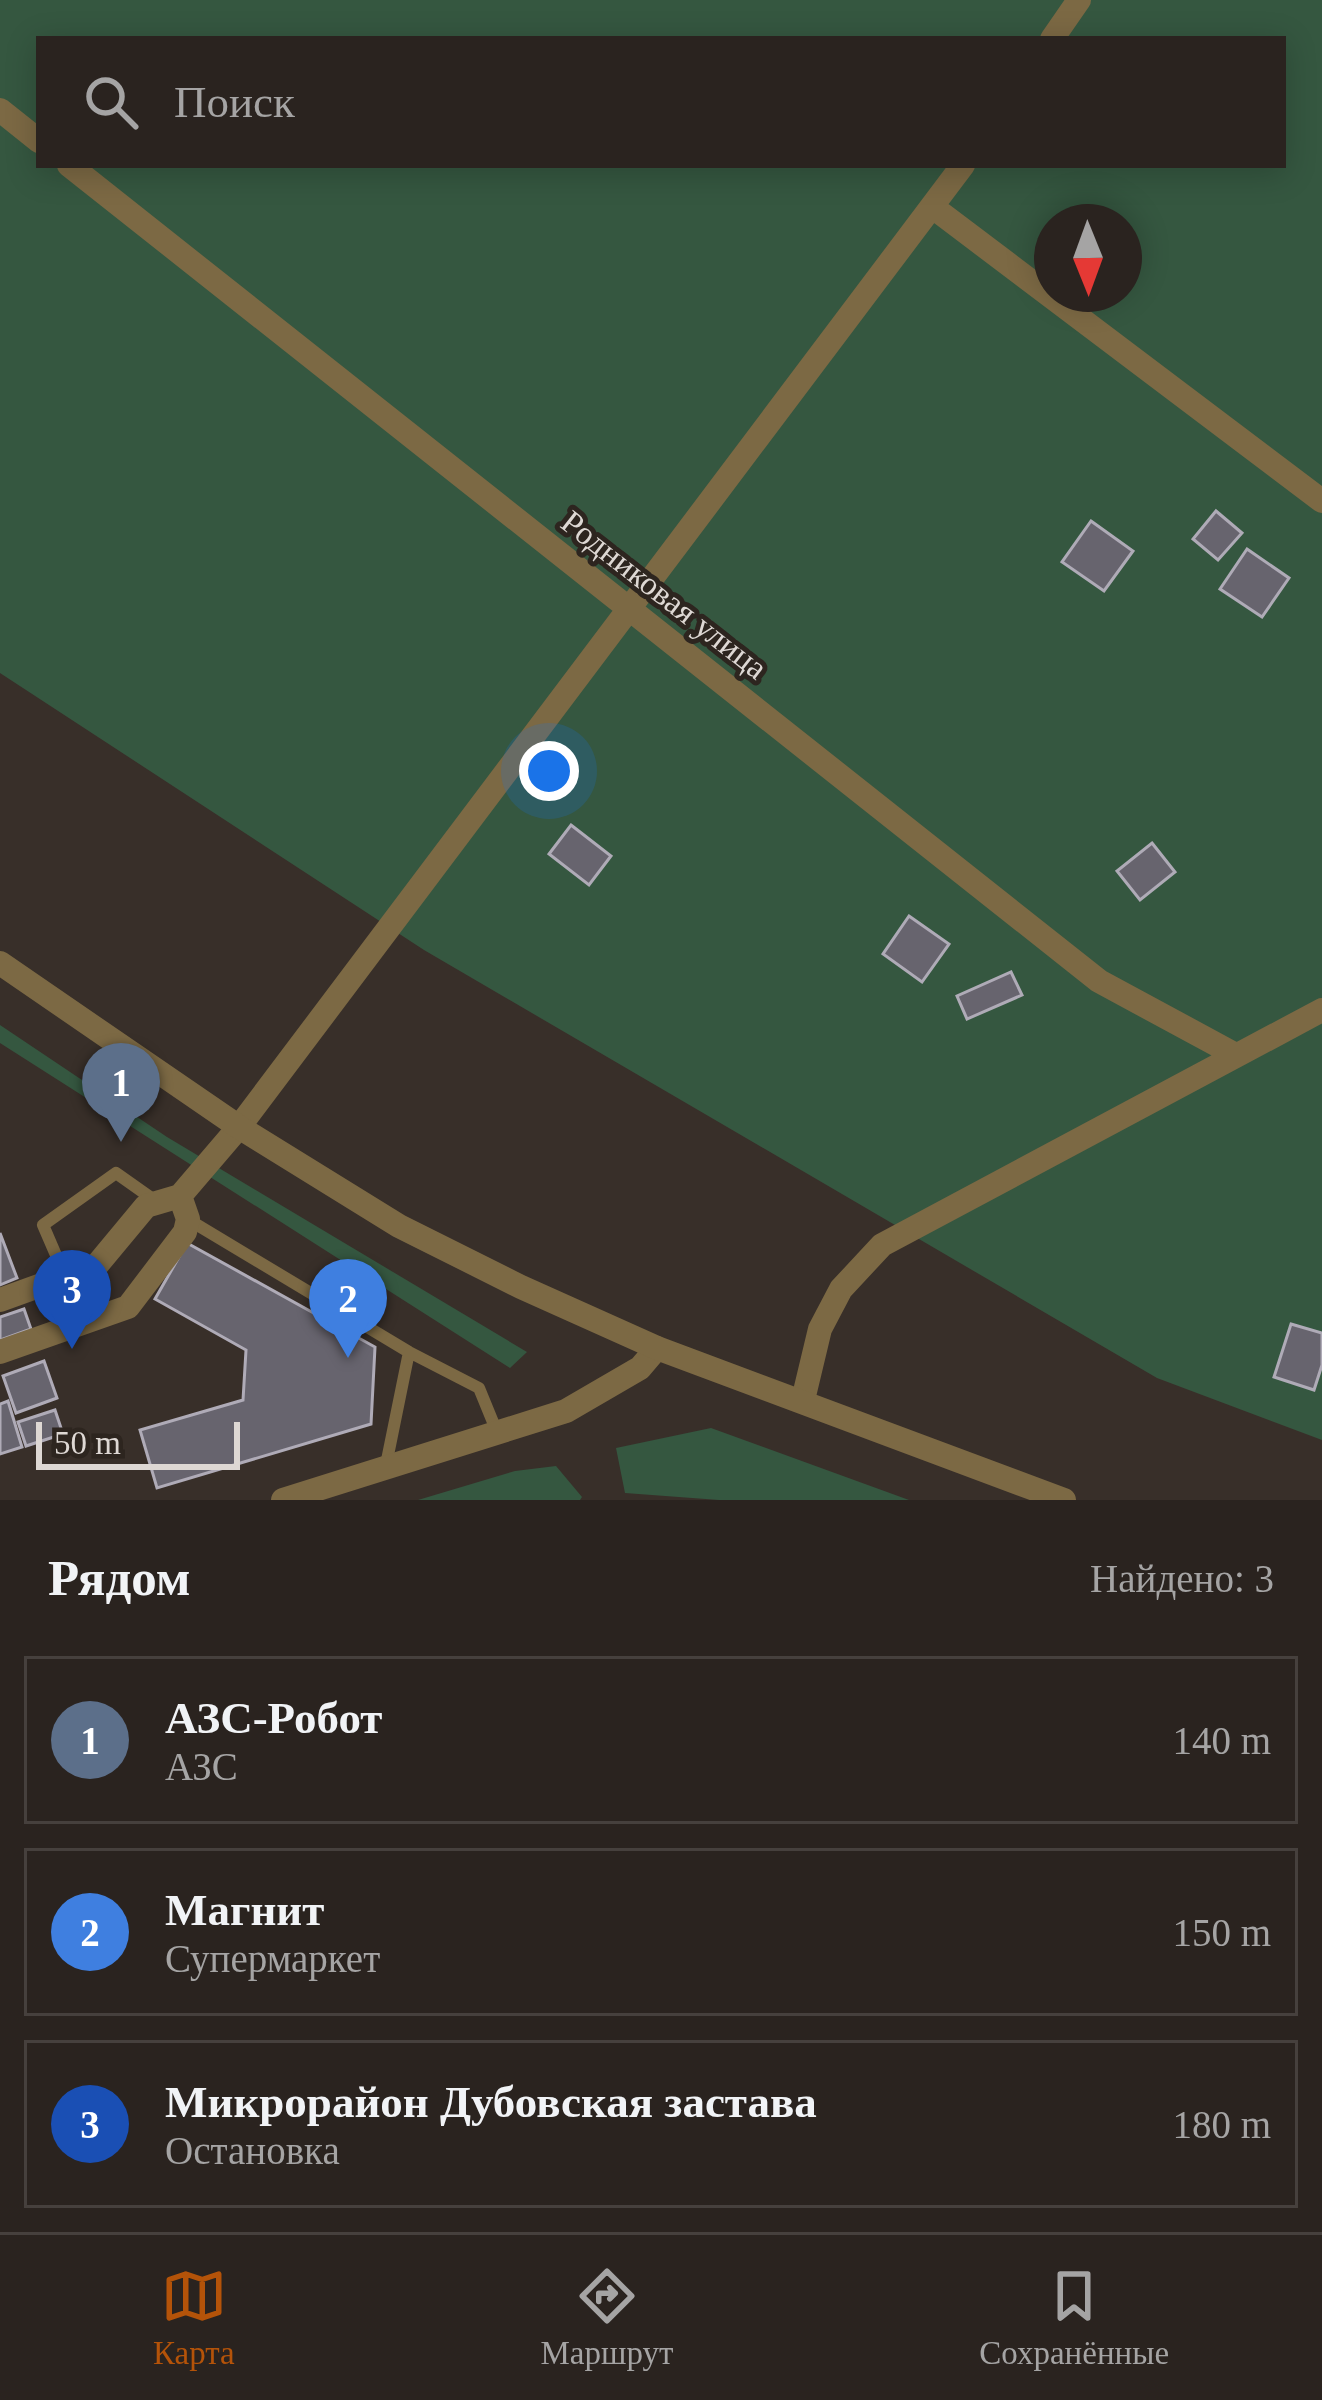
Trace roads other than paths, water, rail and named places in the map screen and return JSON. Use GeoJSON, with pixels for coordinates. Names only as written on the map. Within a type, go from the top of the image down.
{"type":"FeatureCollection","features":[{"type":"Feature","properties":{"kind":"street"},"geometry":{"type":"LineString","coordinates":[[1054,36],[1079,0]]}},
{"type":"Feature","properties":{"kind":"street"},"geometry":{"type":"LineString","coordinates":[[0,110],[36,139]]}},
{"type":"Feature","properties":{"kind":"street","name":"Родниковая улица"},"geometry":{"type":"LineString","coordinates":[[73,168],[1099,981],[1234,1054]]}},
{"type":"Feature","properties":{"kind":"street"},"geometry":{"type":"LineString","coordinates":[[175,1206],[961,168]]}},
{"type":"Feature","properties":{"kind":"street"},"geometry":{"type":"LineString","coordinates":[[934,208],[1322,501]]}},
{"type":"Feature","properties":{"kind":"street"},"geometry":{"type":"LineString","coordinates":[[0,963],[239,1127],[398,1226],[657,1348],[1064,1500]]}},
{"type":"Feature","properties":{"kind":"street"},"geometry":{"type":"LineString","coordinates":[[803,1400],[820,1329],[841,1289],[882,1245],[1322,1010]]}},
{"type":"Feature","properties":{"kind":"street"},"geometry":{"type":"LineString","coordinates":[[0,1300],[98,1265],[146,1206],[175,1206]]}},
{"type":"Feature","properties":{"kind":"street"},"geometry":{"type":"LineString","coordinates":[[0,1352],[128,1307],[185,1232],[175,1206]]}},
{"type":"Feature","properties":{"kind":"street"},"geometry":{"type":"LineString","coordinates":[[283,1500],[566,1411],[640,1368],[657,1348]]}},
{"type":"Feature","properties":{"kind":"lane"},"geometry":{"type":"LineString","coordinates":[[65,1276],[43,1225],[116,1172],[409,1352],[479,1388],[497,1432]]}},
{"type":"Feature","properties":{"kind":"lane"},"geometry":{"type":"LineString","coordinates":[[386,1466],[409,1352]]}},
{"type":"Feature","properties":{"kind":"place","name":"АЗС-Робот"},"geometry":{"type":"Point","coordinates":[121,1142]}},
{"type":"Feature","properties":{"kind":"place","name":"Микрорайон Дубовская застава"},"geometry":{"type":"Point","coordinates":[72,1349]}},
{"type":"Feature","properties":{"kind":"place","name":"Магнит"},"geometry":{"type":"Point","coordinates":[348,1358]}}]}
